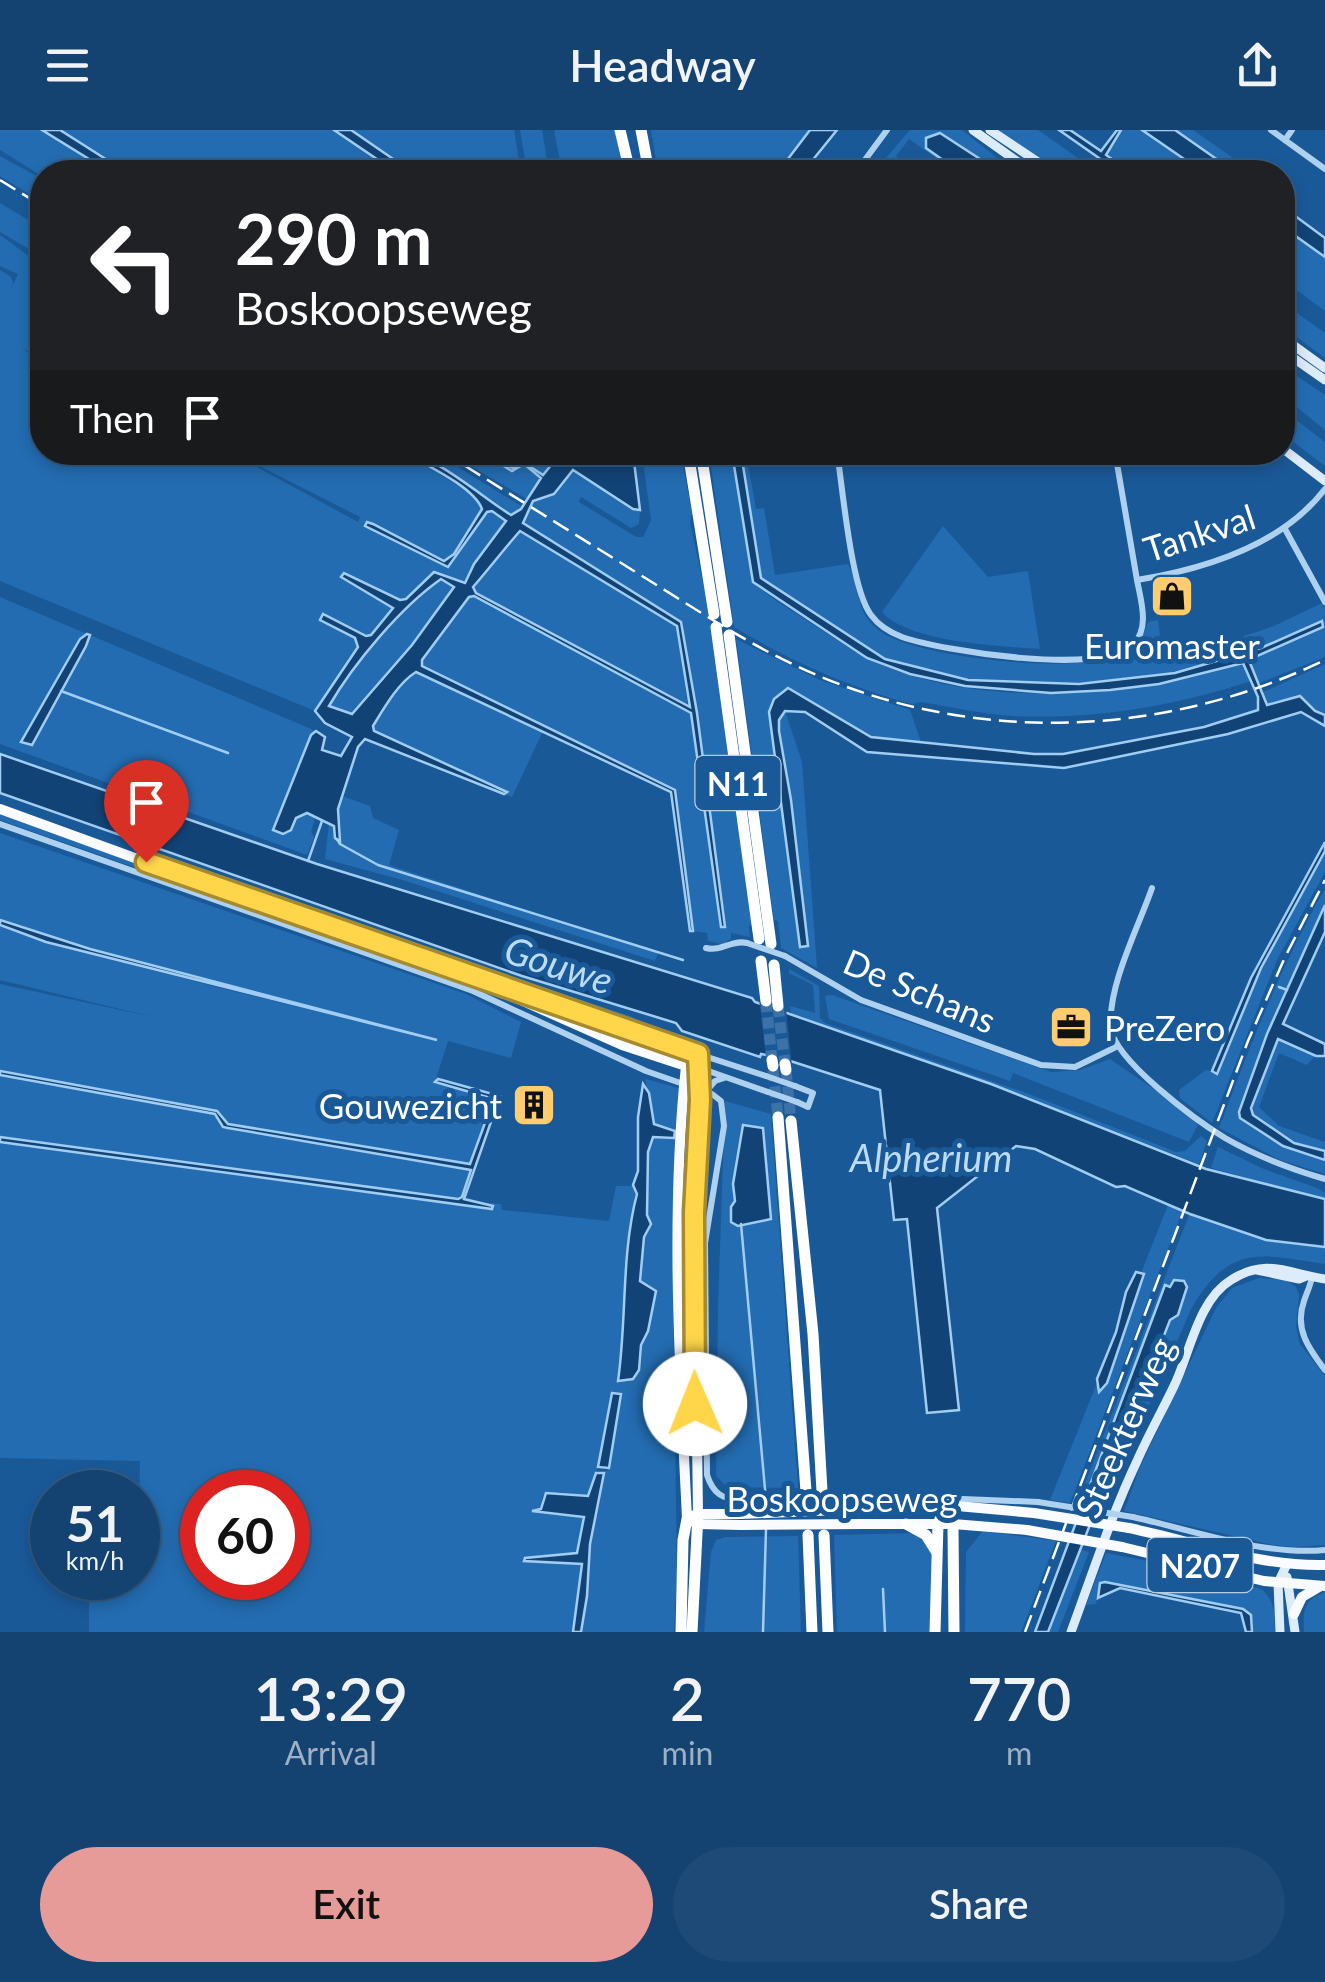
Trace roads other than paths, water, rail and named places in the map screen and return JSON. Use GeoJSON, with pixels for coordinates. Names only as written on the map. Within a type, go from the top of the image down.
{"type":"FeatureCollection","features":[{"type":"Feature","properties":{"kind":"highway"},"geometry":{"type":"LineString","coordinates":[[620,130],[627,160]]}},
{"type":"Feature","properties":{"kind":"highway"},"geometry":{"type":"LineString","coordinates":[[641,130],[647,160]]}},
{"type":"Feature","properties":{"kind":"highway"},"geometry":{"type":"LineString","coordinates":[[690,465],[714,614]]}},
{"type":"Feature","properties":{"kind":"highway","name":"N11"},"geometry":{"type":"LineString","coordinates":[[702,465],[759,942]]}},
{"type":"Feature","properties":{"kind":"highway","name":"N11"},"geometry":{"type":"LineString","coordinates":[[730,636],[759,942]]}},
{"type":"Feature","properties":{"kind":"highway"},"geometry":{"type":"LineString","coordinates":[[768,963],[772,1004]]}},
{"type":"Feature","properties":{"kind":"highway"},"geometry":{"type":"LineString","coordinates":[[778,1116],[806,1491]]}},
{"type":"Feature","properties":{"kind":"highway"},"geometry":{"type":"LineString","coordinates":[[791,1121],[812,1334],[822,1490]]}},
{"type":"Feature","properties":{"kind":"highway"},"geometry":{"type":"LineString","coordinates":[[935,1632],[938,1524],[946,1505]]}},
{"type":"Feature","properties":{"kind":"highway"},"geometry":{"type":"LineString","coordinates":[[946,1505],[953,1524],[954,1632]]}},
{"type":"Feature","properties":{"kind":"highway"},"geometry":{"type":"LineString","coordinates":[[681,1632],[683,1540],[694,1519]]}},
{"type":"Feature","properties":{"kind":"highway"},"geometry":{"type":"LineString","coordinates":[[692,1632],[694,1519]]}},
{"type":"Feature","properties":{"kind":"highway"},"geometry":{"type":"LineString","coordinates":[[906,1524],[929,1537],[937,1555]]}},
{"type":"Feature","properties":{"kind":"highway"},"geometry":{"type":"LineString","coordinates":[[808,1535],[812,1629]]}},
{"type":"Feature","properties":{"kind":"highway"},"geometry":{"type":"LineString","coordinates":[[824,1535],[828,1632]]}},
{"type":"Feature","properties":{"kind":"main road"},"geometry":{"type":"LineString","coordinates":[[973,130],[1015,160]]}},
{"type":"Feature","properties":{"kind":"main road"},"geometry":{"type":"LineString","coordinates":[[990,130],[1034,160]]}},
{"type":"Feature","properties":{"kind":"main road"},"geometry":{"type":"LineString","coordinates":[[1295,346],[1325,368]]}},
{"type":"Feature","properties":{"kind":"main road"},"geometry":{"type":"LineString","coordinates":[[1295,359],[1325,380]]}},
{"type":"Feature","properties":{"kind":"main road"},"geometry":{"type":"LineString","coordinates":[[1295,458],[1325,481]]}},
{"type":"Feature","properties":{"kind":"main road"},"geometry":{"type":"LineString","coordinates":[[0,809],[698,1054]]}},
{"type":"Feature","properties":{"kind":"main road"},"geometry":{"type":"LineString","coordinates":[[464,972],[537,1010],[686,1066]]}},
{"type":"Feature","properties":{"kind":"main road","name":"Boskoopseweg"},"geometry":{"type":"LineString","coordinates":[[694,1519],[694,1212],[702,1093],[698,1054]]}},
{"type":"Feature","properties":{"kind":"main road"},"geometry":{"type":"LineString","coordinates":[[670,1062],[684,1084]]}},
{"type":"Feature","properties":{"kind":"main road","name":"Boskoopseweg"},"geometry":{"type":"LineString","coordinates":[[686,1066],[680,1287],[694,1519]]}},
{"type":"Feature","properties":{"kind":"main road","name":"Steekterweg"},"geometry":{"type":"LineString","coordinates":[[1071,1632],[1136,1463],[1210,1301],[1232,1279],[1258,1270],[1299,1279],[1325,1279]]}},
{"type":"Feature","properties":{"kind":"main road","name":"Boskoopseweg"},"geometry":{"type":"LineString","coordinates":[[741,1519],[946,1505],[1036,1508],[1131,1522],[1287,1564],[1325,1566]]}},
{"type":"Feature","properties":{"kind":"main road","name":"Boskoopseweg"},"geometry":{"type":"LineString","coordinates":[[694,1519],[953,1524],[1027,1530],[1122,1546],[1283,1584],[1323,1586]]}},
{"type":"Feature","properties":{"kind":"main road"},"geometry":{"type":"LineString","coordinates":[[1280,1632],[1287,1564]]}},
{"type":"Feature","properties":{"kind":"main road"},"geometry":{"type":"LineString","coordinates":[[1283,1584],[1294,1614],[1295,1632]]}},
{"type":"Feature","properties":{"kind":"main road"},"geometry":{"type":"LineString","coordinates":[[1294,1614],[1302,1597],[1323,1586]]}},
{"type":"Feature","properties":{"kind":"street"},"geometry":{"type":"LineString","coordinates":[[1271,130],[1325,168]]}},
{"type":"Feature","properties":{"kind":"street"},"geometry":{"type":"LineString","coordinates":[[1285,140],[1292,130]]}},
{"type":"Feature","properties":{"kind":"street"},"geometry":{"type":"LineString","coordinates":[[864,160],[884,132]]}},
{"type":"Feature","properties":{"kind":"street"},"geometry":{"type":"LineString","coordinates":[[839,465],[861,597],[878,623],[892,633],[931,645],[993,655],[1054,659],[1110,656],[1129,648],[1140,633],[1143,616],[1137,580]]}},
{"type":"Feature","properties":{"kind":"street","name":"Tankval"},"geometry":{"type":"LineString","coordinates":[[1117,465],[1137,580],[1202,564],[1285,529],[1310,510],[1325,489]]}},
{"type":"Feature","properties":{"kind":"street"},"geometry":{"type":"LineString","coordinates":[[1285,529],[1325,602]]}},
{"type":"Feature","properties":{"kind":"street"},"geometry":{"type":"LineString","coordinates":[[0,824],[473,991],[721,1101],[724,1112],[705,1243],[707,1474],[715,1492],[723,1498],[741,1499],[864,1495],[1036,1508]]}},
{"type":"Feature","properties":{"kind":"street"},"geometry":{"type":"LineString","coordinates":[[1152,888],[1112,1003],[1111,1030],[1116,1047],[1133,1066],[1221,1135],[1284,1166],[1325,1179]]}},
{"type":"Feature","properties":{"kind":"street","name":"De Schans"},"geometry":{"type":"LineString","coordinates":[[706,948],[759,942],[861,1000],[1040,1065],[1075,1067],[1116,1047]]}},
{"type":"Feature","properties":{"kind":"street"},"geometry":{"type":"LineString","coordinates":[[698,1054],[776,1067],[795,1086],[813,1094],[808,1107],[700,1067],[686,1066],[698,1054]]}},
{"type":"Feature","properties":{"kind":"street"},"geometry":{"type":"LineString","coordinates":[[702,1093],[715,1081],[729,1078]]}},
{"type":"Feature","properties":{"kind":"street"},"geometry":{"type":"LineString","coordinates":[[1309,1276],[1301,1323],[1305,1345],[1325,1370]]}},
{"type":"Feature","properties":{"kind":"street"},"geometry":{"type":"LineString","coordinates":[[1131,1522],[1276,1549],[1325,1550]]}},
{"type":"Feature","properties":{"kind":"water"},"geometry":{"type":"Polygon","coordinates":[[[42,130],[60,130],[107,160],[91,160],[42,130]]]}},
{"type":"Feature","properties":{"kind":"water"},"geometry":{"type":"Polygon","coordinates":[[[334,130],[351,130],[395,160],[378,160],[334,130]]]}},
{"type":"Feature","properties":{"kind":"water"},"geometry":{"type":"Polygon","coordinates":[[[810,130],[837,130],[813,160],[787,160],[810,130]]]}},
{"type":"Feature","properties":{"kind":"water"},"geometry":{"type":"Polygon","coordinates":[[[1059,130],[1070,130],[1101,151],[1121,130],[1106,155],[1113,160],[1102,160],[1059,130]]]}},
{"type":"Feature","properties":{"kind":"water"},"geometry":{"type":"Polygon","coordinates":[[[1142,130],[1175,130],[1218,160],[1186,160],[1142,130]]]}},
{"type":"Feature","properties":{"kind":"water"},"geometry":{"type":"Polygon","coordinates":[[[940,133],[982,160],[943,160],[926,148],[926,138],[940,133]]]}},
{"type":"Feature","properties":{"kind":"water"},"geometry":{"type":"Polygon","coordinates":[[[1295,216],[1325,238],[1325,257],[1295,236],[1295,216]]]}},
{"type":"Feature","properties":{"kind":"water"},"geometry":{"type":"Polygon","coordinates":[[[427,465],[444,469],[511,515],[521,509],[541,478],[525,465],[543,475],[551,465],[634,465],[640,510],[573,470],[554,494],[533,501],[523,523],[681,622],[725,927],[721,927],[691,713],[474,596],[469,597],[422,660],[422,666],[675,790],[693,931],[671,792],[416,672],[392,696],[373,726],[374,731],[507,792],[365,739],[358,747],[338,809],[340,842],[335,838],[334,826],[307,813],[296,818],[291,830],[283,834],[273,830],[311,735],[316,731],[325,737],[322,750],[341,756],[352,737],[325,723],[315,711],[358,647],[355,638],[320,620],[323,614],[366,636],[393,608],[341,577],[344,573],[400,600],[406,599],[434,572],[465,583],[506,521],[492,511],[487,512],[448,567],[365,526],[367,522],[444,561],[454,554],[482,509],[460,485],[427,465]],[[520,531],[473,587],[476,593],[690,707],[677,626],[520,531]],[[441,579],[410,605],[379,637],[329,706],[352,714],[412,645],[454,587],[441,579]]]}},
{"type":"Feature","properties":{"kind":"water"},"geometry":{"type":"Polygon","coordinates":[[[734,465],[743,465],[761,578],[885,659],[968,680],[1079,684],[1175,673],[1261,648],[1322,621],[1323,627],[1257,656],[1250,663],[1267,705],[1300,696],[1325,715],[1325,726],[1301,712],[1228,734],[1064,768],[867,752],[805,712],[785,711],[779,720],[779,731],[808,946],[800,947],[769,712],[774,699],[788,688],[871,737],[1034,754],[1063,754],[1204,727],[1258,710],[1258,697],[1243,663],[1159,684],[1051,693],[965,686],[910,674],[867,658],[753,582],[734,465]]]}},
{"type":"Feature","properties":{"kind":"water"},"geometry":{"type":"Polygon","coordinates":[[[90,635],[86,646],[32,745],[21,742],[80,639],[90,635]]]}},
{"type":"Feature","properties":{"kind":"water"},"geometry":{"type":"Polygon","coordinates":[[[0,754],[317,864],[752,998],[991,1084],[1206,1169],[1325,1199],[1325,1247],[1266,1240],[1125,1186],[1116,1187],[1035,1149],[1016,1146],[937,1208],[959,1410],[927,1413],[907,1219],[894,1220],[880,1090],[682,1031],[676,1023],[522,976],[0,793],[0,754]]]}},
{"type":"Feature","properties":{"kind":"water"},"geometry":{"type":"Polygon","coordinates":[[[1325,842],[1325,851],[1261,968],[1217,1074],[1212,1071],[1251,978],[1325,842]]]}},
{"type":"Feature","properties":{"kind":"water"},"geometry":{"type":"Polygon","coordinates":[[[1325,905],[1325,932],[1283,1024],[1325,1044],[1325,1056],[1316,1056],[1278,1039],[1251,1108],[1253,1115],[1294,1143],[1325,1151],[1325,1160],[1283,1146],[1240,1118],[1239,1112],[1267,1034],[1325,905]]]}},
{"type":"Feature","properties":{"kind":"water"},"geometry":{"type":"Polygon","coordinates":[[[0,920],[90,949],[437,1040],[46,942],[0,925],[0,920]]]}},
{"type":"Feature","properties":{"kind":"water"},"geometry":{"type":"Polygon","coordinates":[[[0,1071],[217,1111],[228,1124],[470,1164],[493,1101],[435,1082],[438,1079],[500,1096],[464,1199],[493,1206],[492,1209],[0,1142],[0,1137],[458,1199],[471,1170],[223,1127],[215,1114],[0,1075],[0,1071]]]}},
{"type":"Feature","properties":{"kind":"water"},"geometry":{"type":"Polygon","coordinates":[[[643,1084],[649,1093],[654,1124],[675,1131],[674,1138],[653,1137],[648,1152],[647,1215],[651,1224],[644,1237],[640,1281],[656,1291],[641,1345],[639,1370],[633,1379],[618,1381],[629,1240],[637,1194],[633,1185],[638,1171],[638,1117],[643,1084]]]}},
{"type":"Feature","properties":{"kind":"water"},"geometry":{"type":"Polygon","coordinates":[[[743,1125],[763,1128],[771,1219],[738,1226],[731,1222],[731,1207],[735,1201],[733,1184],[743,1125]]]}},
{"type":"Feature","properties":{"kind":"water"},"geometry":{"type":"Polygon","coordinates":[[[1136,1272],[1144,1274],[1107,1383],[1099,1392],[1097,1379],[1136,1272]]]}},
{"type":"Feature","properties":{"kind":"water"},"geometry":{"type":"Polygon","coordinates":[[[1174,1280],[1184,1281],[1187,1287],[1178,1315],[1170,1320],[1048,1632],[1035,1632],[1165,1285],[1170,1287],[1174,1280]]]}},
{"type":"Feature","properties":{"kind":"water"},"geometry":{"type":"Polygon","coordinates":[[[612,1393],[621,1394],[609,1468],[598,1467],[612,1393]]]}},
{"type":"Feature","properties":{"kind":"water"},"geometry":{"type":"Polygon","coordinates":[[[596,1473],[604,1473],[590,1544],[587,1596],[581,1632],[573,1632],[582,1564],[524,1561],[577,1553],[584,1517],[532,1511],[541,1509],[546,1493],[588,1496],[596,1473]]]}},
{"type":"Feature","properties":{"kind":"water"},"geometry":{"type":"Polygon","coordinates":[[[1100,1583],[1243,1609],[1251,1615],[1252,1632],[1246,1632],[1241,1613],[1120,1588],[1098,1598],[1100,1583]]]}},
{"type":"Feature","properties":{"kind":"waterway"},"geometry":{"type":"LineString","coordinates":[[61,691],[228,753]]}},
{"type":"Feature","properties":{"kind":"waterway"},"geometry":{"type":"LineString","coordinates":[[308,861],[322,821]]}},
{"type":"Feature","properties":{"kind":"waterway","name":"Gouwe"},"geometry":{"type":"LineString","coordinates":[[337,839],[378,865],[683,960]]}},
{"type":"Feature","properties":{"kind":"waterway"},"geometry":{"type":"LineString","coordinates":[[1279,987],[1287,990]]}},
{"type":"Feature","properties":{"kind":"waterway"},"geometry":{"type":"LineString","coordinates":[[741,1224],[767,1511]]}},
{"type":"Feature","properties":{"kind":"waterway"},"geometry":{"type":"LineString","coordinates":[[763,1632],[766,1529]]}},
{"type":"Feature","properties":{"kind":"waterway"},"geometry":{"type":"LineString","coordinates":[[883,1589],[885,1632]]}},
{"type":"Feature","properties":{"kind":"tunnel"},"geometry":{"type":"LineString","coordinates":[[766,1001],[772,1060]]}},
{"type":"Feature","properties":{"kind":"tunnel"},"geometry":{"type":"LineString","coordinates":[[778,1006],[785,1064]]}},
{"type":"Feature","properties":{"kind":"tunnel"},"geometry":{"type":"LineString","coordinates":[[773,1070],[778,1117]]}},
{"type":"Feature","properties":{"kind":"tunnel"},"geometry":{"type":"LineString","coordinates":[[786,1070],[791,1121]]}},
{"type":"Feature","properties":{"kind":"railway"},"geometry":{"type":"LineString","coordinates":[[0,180],[30,199]]}},
{"type":"Feature","properties":{"kind":"railway"},"geometry":{"type":"LineString","coordinates":[[464,465],[776,656],[881,698],[945,713],[1009,721],[1074,722],[1138,717],[1202,704],[1265,685],[1325,660]]}},
{"type":"Feature","properties":{"kind":"railway"},"geometry":{"type":"LineString","coordinates":[[1025,1632],[1248,1041],[1325,880]]}},
{"type":"Feature","properties":{"kind":"place","name":"Euromaster"},"geometry":{"type":"Point","coordinates":[1172,596]}},
{"type":"Feature","properties":{"kind":"place","name":"PreZero"},"geometry":{"type":"Point","coordinates":[1071,1027]}},
{"type":"Feature","properties":{"kind":"place","name":"Gouwezicht"},"geometry":{"type":"Point","coordinates":[534,1105]}},
{"type":"Feature","properties":{"kind":"water label","name":"Alpherium"},"geometry":{"type":"Point","coordinates":[931,1157]}}]}
